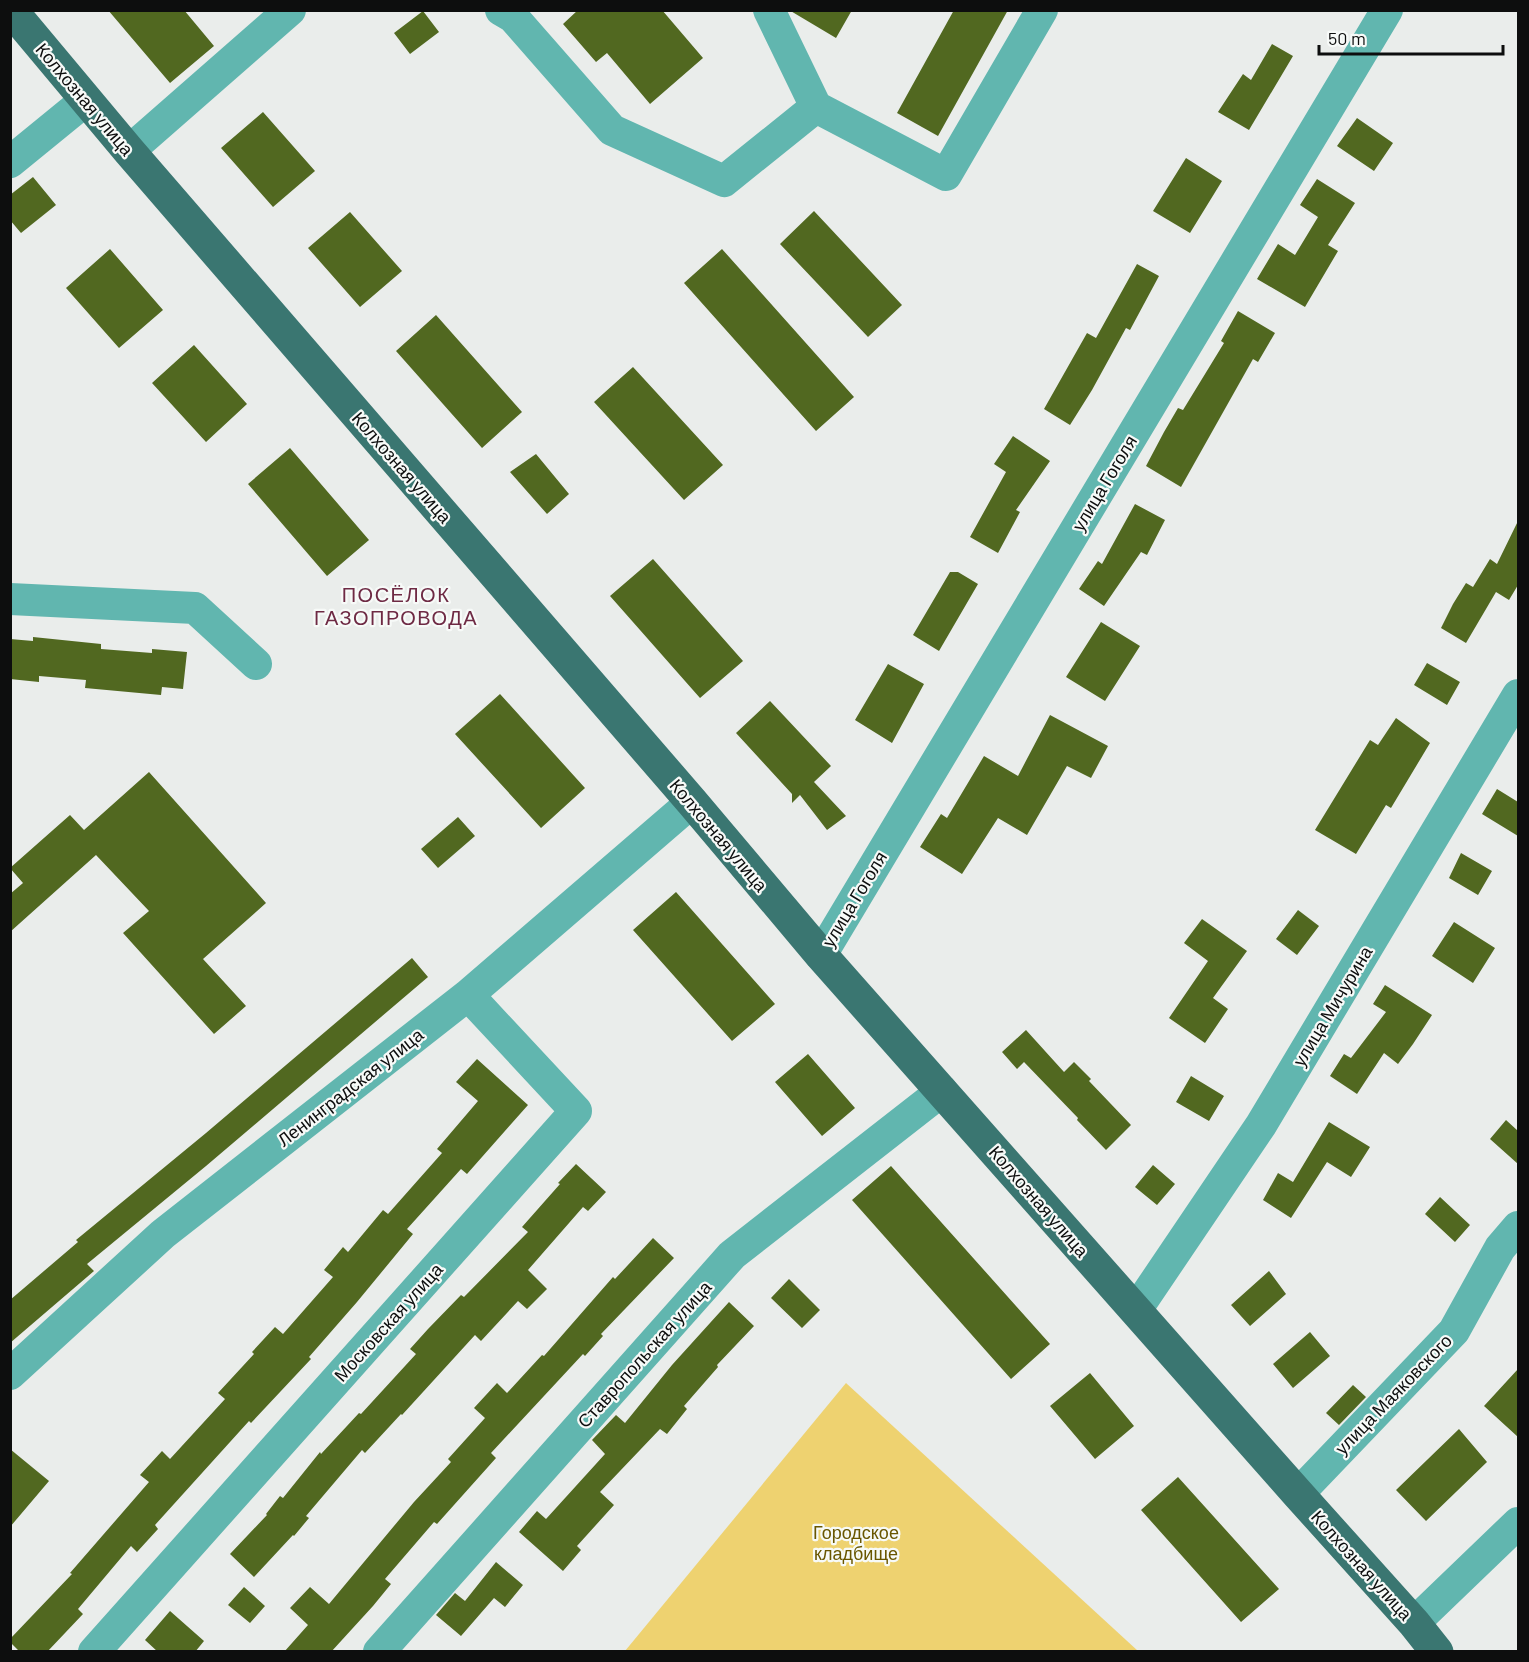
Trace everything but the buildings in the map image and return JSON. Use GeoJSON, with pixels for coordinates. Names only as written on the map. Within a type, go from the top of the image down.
{"type":"FeatureCollection","features":[{"type":"Feature","properties":{"kind":"main road","name":"Колхозная улица"},"geometry":{"type":"LineString","coordinates":[[11,10],[129,151],[692,802],[820,955],[1414,1623],[1437,1652]]}},
{"type":"Feature","properties":{"kind":"street"},"geometry":{"type":"LineString","coordinates":[[129,151],[290,10]]}},
{"type":"Feature","properties":{"kind":"street"},"geometry":{"type":"LineString","coordinates":[[501,10],[513,17],[612,130],[724,181],[816,107]]}},
{"type":"Feature","properties":{"kind":"street"},"geometry":{"type":"LineString","coordinates":[[769,10],[816,107],[946,175],[1042,10]]}},
{"type":"Feature","properties":{"kind":"street","name":"улица Гоголя"},"geometry":{"type":"LineString","coordinates":[[820,955],[1387,10]]}},
{"type":"Feature","properties":{"kind":"street"},"geometry":{"type":"LineString","coordinates":[[10,162],[86,100]]}},
{"type":"Feature","properties":{"kind":"street"},"geometry":{"type":"LineString","coordinates":[[10,599],[195,608],[256,664]]}},
{"type":"Feature","properties":{"kind":"street","name":"улица Мичурина"},"geometry":{"type":"LineString","coordinates":[[1136,1310],[1261,1125],[1518,695]]}},
{"type":"Feature","properties":{"kind":"street","name":"Ленинградская улица"},"geometry":{"type":"LineString","coordinates":[[10,1374],[163,1234],[468,995],[692,802]]}},
{"type":"Feature","properties":{"kind":"street","name":"Московская улица"},"geometry":{"type":"LineString","coordinates":[[94,1652],[576,1111],[468,995]]}},
{"type":"Feature","properties":{"kind":"street","name":"Ставропольская улица"},"geometry":{"type":"LineString","coordinates":[[379,1652],[732,1255],[942,1090]]}},
{"type":"Feature","properties":{"kind":"street","name":"улица Маяковского"},"geometry":{"type":"LineString","coordinates":[[1298,1494],[1454,1331],[1500,1248],[1518,1227]]}},
{"type":"Feature","properties":{"kind":"street"},"geometry":{"type":"LineString","coordinates":[[1414,1623],[1518,1523]]}},
{"type":"Feature","properties":{"kind":"green space","name":"Городское кладбище"},"geometry":{"type":"Polygon","coordinates":[[[846,1383],[1138,1651],[625,1651],[846,1383]]]}},
{"type":"Feature","properties":{"kind":"district","name":"ПОСЁЛОК ГАЗОПРОВОДА"},"geometry":{"type":"Point","coordinates":[396,606]}}]}
